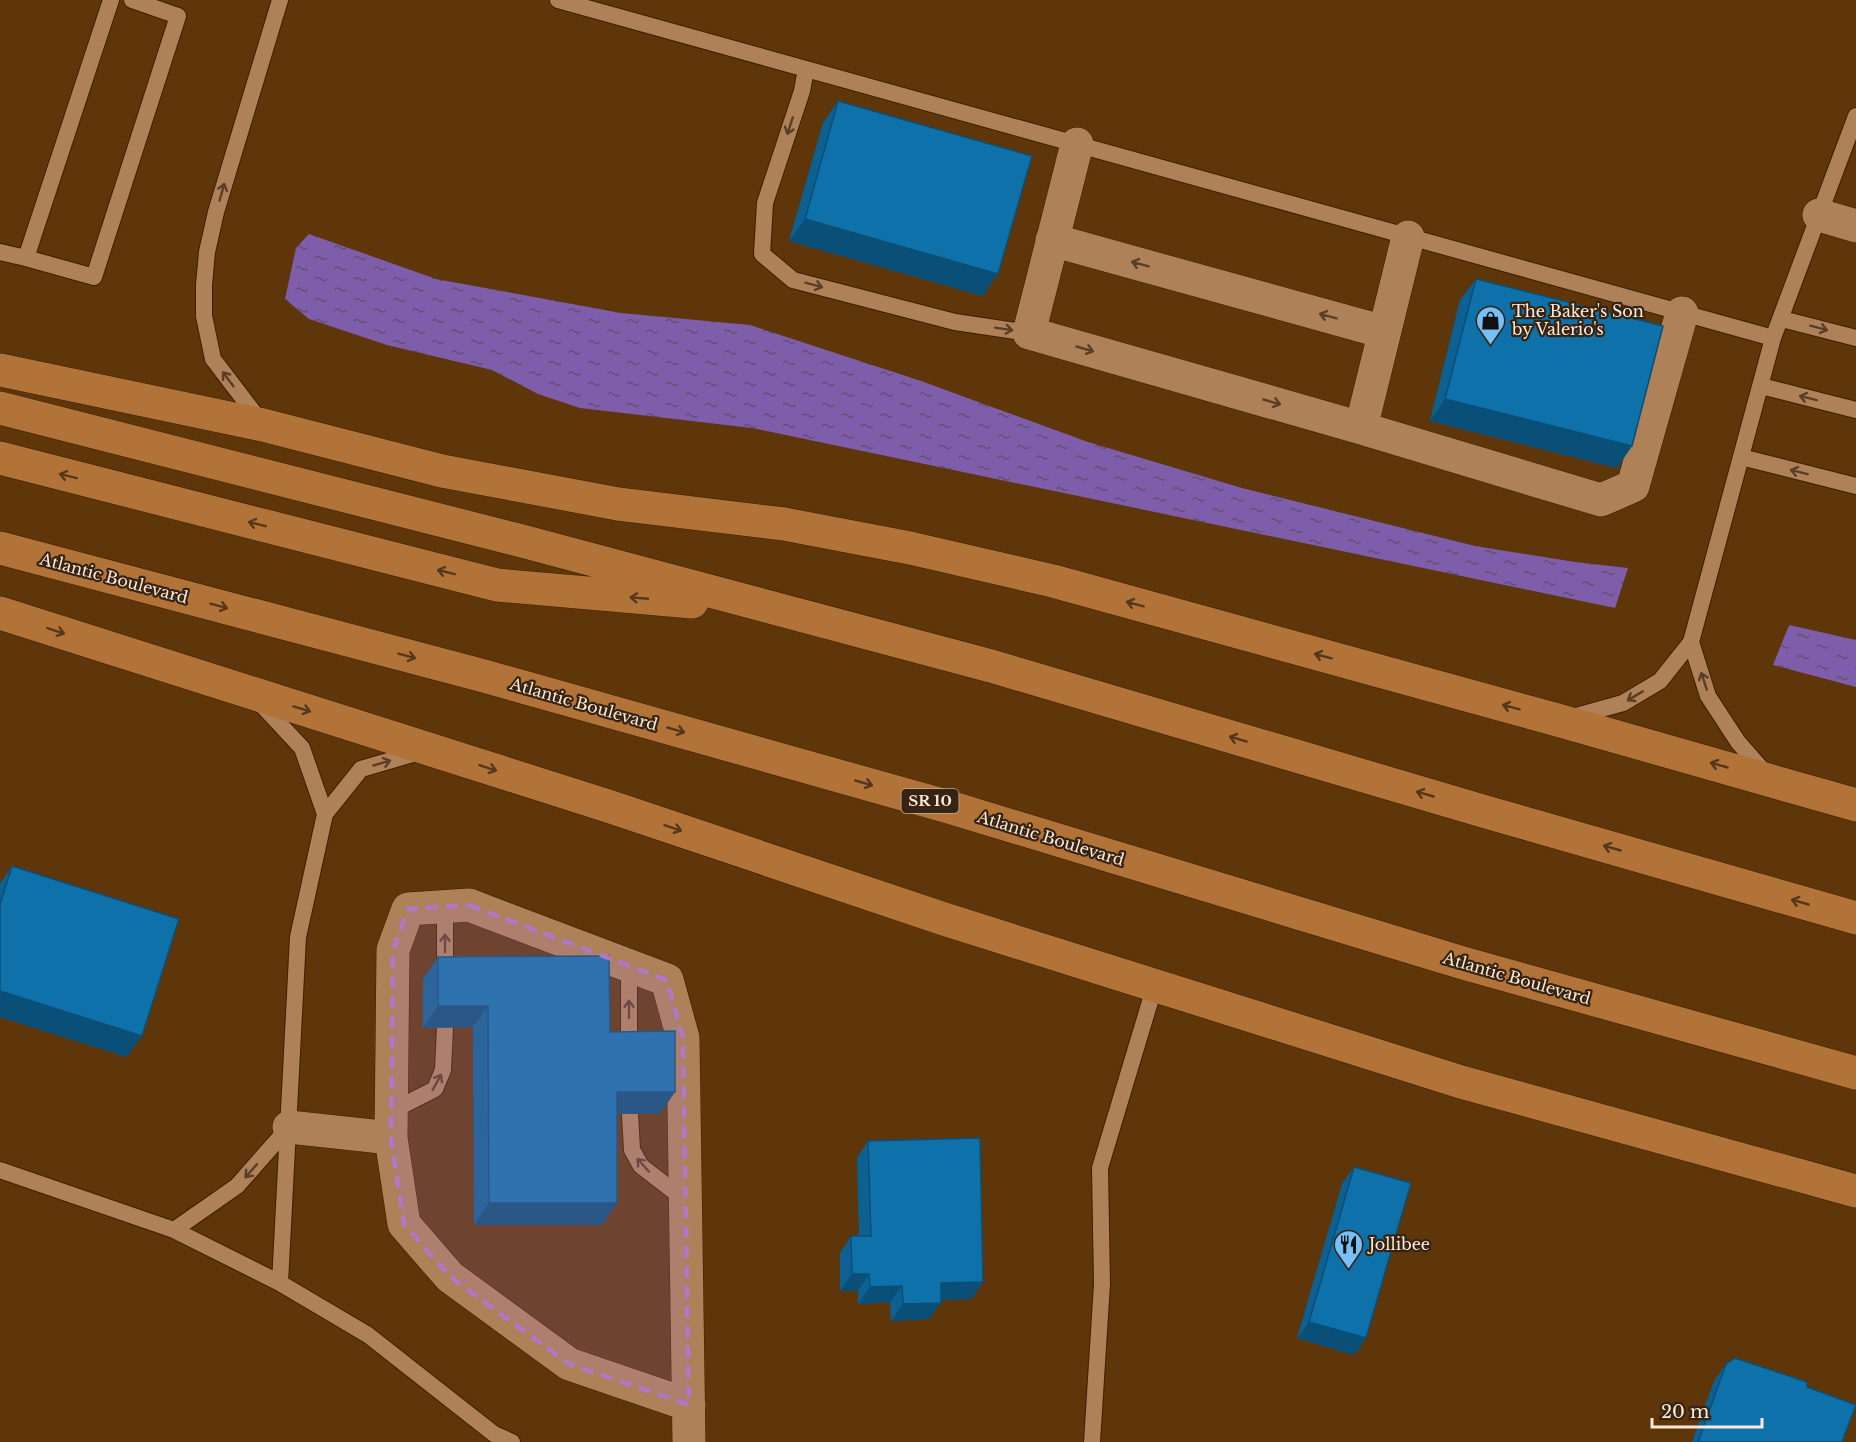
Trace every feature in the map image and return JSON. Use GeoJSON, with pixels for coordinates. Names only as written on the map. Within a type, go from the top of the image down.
{"type":"FeatureCollection","features":[{"type":"Feature","properties":{"kind":"highway"},"geometry":{"type":"LineString","coordinates":[[0,370],[263,425],[442,471],[618,504],[784,524],[910,548],[1053,582],[1561,721],[1856,805]]}},
{"type":"Feature","properties":{"kind":"highway"},"geometry":{"type":"LineString","coordinates":[[0,408],[522,541],[991,666],[1856,918]]}},
{"type":"Feature","properties":{"kind":"highway"},"geometry":{"type":"LineString","coordinates":[[0,458],[497,585],[781,610]]}},
{"type":"Feature","properties":{"kind":"highway","name":"Atlantic Boulevard"},"geometry":{"type":"LineString","coordinates":[[0,548],[484,676],[949,807],[1463,963],[1856,1072]]}},
{"type":"Feature","properties":{"kind":"highway"},"geometry":{"type":"LineString","coordinates":[[0,614],[430,749],[944,919],[1461,1082],[1856,1191]]}},
{"type":"Feature","properties":{"kind":"street"},"geometry":{"type":"LineString","coordinates":[[1077,144],[1029,333],[1361,428],[1601,500],[1634,486],[1682,313]]}},
{"type":"Feature","properties":{"kind":"street"},"geometry":{"type":"LineString","coordinates":[[1819,215],[1856,226]]}},
{"type":"Feature","properties":{"kind":"street"},"geometry":{"type":"LineString","coordinates":[[1361,428],[1408,237]]}},
{"type":"Feature","properties":{"kind":"street"},"geometry":{"type":"LineString","coordinates":[[1052,240],[1384,332]]}},
{"type":"Feature","properties":{"kind":"street"},"geometry":{"type":"LineString","coordinates":[[689,1405],[569,1364],[450,1277],[404,1224],[391,1124],[393,950],[408,909],[469,904],[667,980],[683,1038],[686,1200],[689,1405],[689,1442]]}},
{"type":"Feature","properties":{"kind":"street"},"geometry":{"type":"LineString","coordinates":[[289,1127],[391,1124]]}},
{"type":"Feature","properties":{"kind":"lane"},"geometry":{"type":"LineString","coordinates":[[26,258],[111,0]]}},
{"type":"Feature","properties":{"kind":"lane"},"geometry":{"type":"LineString","coordinates":[[0,252],[94,277],[178,16],[132,0]]}},
{"type":"Feature","properties":{"kind":"lane"},"geometry":{"type":"LineString","coordinates":[[263,425],[213,359],[204,316],[204,285],[207,252],[216,212],[280,0]]}},
{"type":"Feature","properties":{"kind":"lane"},"geometry":{"type":"LineString","coordinates":[[558,0],[1773,338]]}},
{"type":"Feature","properties":{"kind":"lane"},"geometry":{"type":"LineString","coordinates":[[806,69],[802,91],[765,203],[762,254],[793,280],[955,322],[1029,333]]}},
{"type":"Feature","properties":{"kind":"lane"},"geometry":{"type":"LineString","coordinates":[[1561,721],[1623,703],[1660,681],[1692,642],[1773,338],[1856,116]]}},
{"type":"Feature","properties":{"kind":"lane"},"geometry":{"type":"LineString","coordinates":[[1782,319],[1856,338]]}},
{"type":"Feature","properties":{"kind":"lane"},"geometry":{"type":"LineString","coordinates":[[1761,386],[1856,410]]}},
{"type":"Feature","properties":{"kind":"lane"},"geometry":{"type":"LineString","coordinates":[[1741,457],[1856,486]]}},
{"type":"Feature","properties":{"kind":"lane"},"geometry":{"type":"LineString","coordinates":[[1692,642],[1708,696],[1738,742],[1771,780]]}},
{"type":"Feature","properties":{"kind":"lane"},"geometry":{"type":"LineString","coordinates":[[250,693],[302,748],[324,814]]}},
{"type":"Feature","properties":{"kind":"lane"},"geometry":{"type":"LineString","coordinates":[[280,1283],[298,937],[324,814],[362,769],[430,749]]}},
{"type":"Feature","properties":{"kind":"lane"},"geometry":{"type":"LineString","coordinates":[[445,906],[445,979]]}},
{"type":"Feature","properties":{"kind":"lane"},"geometry":{"type":"LineString","coordinates":[[628,964],[628,1054]]}},
{"type":"Feature","properties":{"kind":"lane"},"geometry":{"type":"LineString","coordinates":[[1092,1442],[1102,1284],[1100,1168],[1155,986]]}},
{"type":"Feature","properties":{"kind":"lane"},"geometry":{"type":"LineString","coordinates":[[391,1124],[435,1089],[443,1070],[445,1028]]}},
{"type":"Feature","properties":{"kind":"lane"},"geometry":{"type":"LineString","coordinates":[[630,1114],[632,1150],[641,1166],[686,1200]]}},
{"type":"Feature","properties":{"kind":"lane"},"geometry":{"type":"LineString","coordinates":[[174,1230],[237,1186],[289,1127]]}},
{"type":"Feature","properties":{"kind":"lane"},"geometry":{"type":"LineString","coordinates":[[0,1170],[174,1230],[280,1283],[368,1335],[494,1434],[512,1442]]}},
{"type":"Feature","properties":{"kind":"highlighted area"},"geometry":{"type":"Polygon","coordinates":[[[469,905],[667,980],[683,1038],[689,1405],[569,1364],[450,1277],[404,1224],[391,1138],[393,950],[408,909],[469,905]]]}},
{"type":"Feature","properties":{"kind":"water"},"geometry":{"type":"Polygon","coordinates":[[[309,234],[436,279],[621,313],[750,325],[921,381],[1088,442],[1242,488],[1475,546],[1628,568],[1615,608],[752,428],[580,408],[538,394],[492,370],[387,345],[309,319],[285,299],[296,248],[309,234]]]}},
{"type":"Feature","properties":{"kind":"water"},"geometry":{"type":"Polygon","coordinates":[[[1789,625],[1856,640],[1856,687],[1773,665],[1789,625]]]}},
{"type":"Feature","properties":{"kind":"building"},"geometry":{"type":"Polygon","coordinates":[[[838,101],[1032,156],[998,274],[805,219],[838,101]]]}},
{"type":"Feature","properties":{"kind":"building"},"geometry":{"type":"Polygon","coordinates":[[[1476,279],[1663,326],[1632,446],[1445,399],[1476,279]]]}},
{"type":"Feature","properties":{"kind":"building"},"geometry":{"type":"Polygon","coordinates":[[[12,866],[179,919],[142,1036],[0,991],[0,904],[12,866]]]}},
{"type":"Feature","properties":{"kind":"building"},"geometry":{"type":"Polygon","coordinates":[[[609,956],[610,1032],[675,1031],[675,1092],[617,1092],[617,1203],[489,1203],[488,1006],[438,1006],[438,957],[609,956]]]}},
{"type":"Feature","properties":{"kind":"building"},"geometry":{"type":"Polygon","coordinates":[[[980,1138],[983,1282],[941,1283],[941,1303],[903,1304],[902,1286],[870,1287],[869,1274],[852,1274],[851,1236],[871,1236],[868,1141],[980,1138]]]}},
{"type":"Feature","properties":{"kind":"building","name":"Jollibee"},"geometry":{"type":"Polygon","coordinates":[[[1354,1167],[1411,1183],[1366,1338],[1309,1322],[1354,1167]]]}},
{"type":"Feature","properties":{"kind":"building"},"geometry":{"type":"Polygon","coordinates":[[[1735,1358],[1807,1382],[1807,1387],[1856,1405],[1842,1442],[1698,1442],[1726,1364],[1735,1358]]]}},
{"type":"Feature","properties":{"kind":"place","name":"The Baker's Son by Valerio's"},"geometry":{"type":"Point","coordinates":[1491,346]}},
{"type":"Feature","properties":{"kind":"place","name":"Jollibee"},"geometry":{"type":"Point","coordinates":[1348,1270]}}]}
